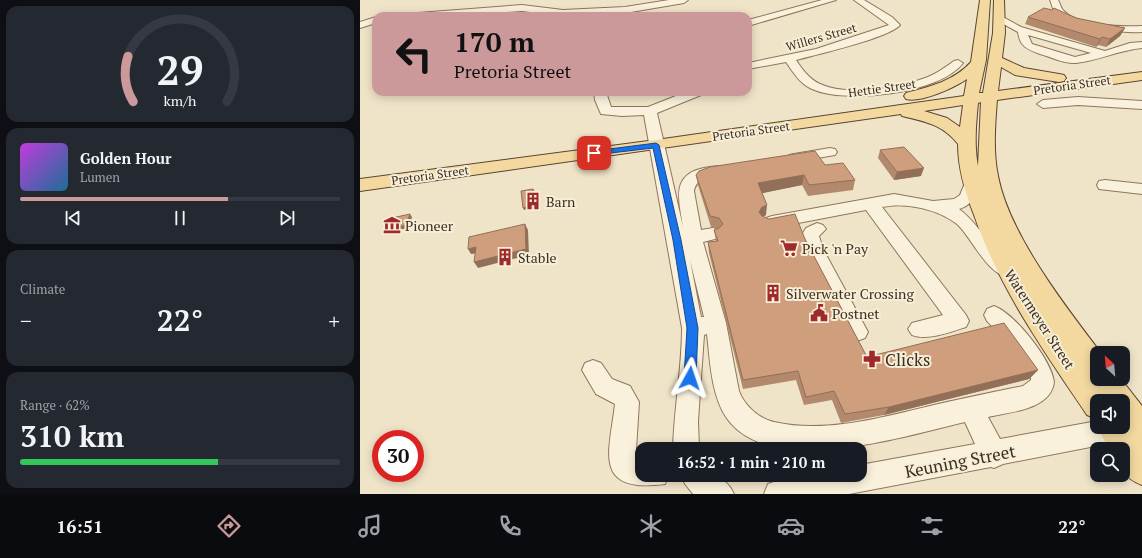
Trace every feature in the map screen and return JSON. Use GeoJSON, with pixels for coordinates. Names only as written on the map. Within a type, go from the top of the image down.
{"type":"FeatureCollection","features":[{"type":"Feature","properties":{"kind":"main road"},"geometry":{"type":"LineString","coordinates":[[981,93],[979,60],[985,0]]}},
{"type":"Feature","properties":{"kind":"main road"},"geometry":{"type":"LineString","coordinates":[[981,93],[994,59],[1000,24],[999,0]]}},
{"type":"Feature","properties":{"kind":"main road"},"geometry":{"type":"LineString","coordinates":[[994,59],[1020,72],[1059,78]]}},
{"type":"Feature","properties":{"kind":"main road"},"geometry":{"type":"LineString","coordinates":[[892,101],[922,94],[947,85],[967,74],[979,60]]}},
{"type":"Feature","properties":{"kind":"main road","name":"Pretoria Street"},"geometry":{"type":"LineString","coordinates":[[360,172],[879,113],[1059,78],[1142,68]]}},
{"type":"Feature","properties":{"kind":"main road","name":"Pretoria Street"},"geometry":{"type":"LineString","coordinates":[[360,184],[892,101],[1142,76]]}},
{"type":"Feature","properties":{"kind":"main road","name":"Watermeyer Street"},"geometry":{"type":"LineString","coordinates":[[981,93],[968,145],[969,172],[987,228],[1009,272],[1036,318],[1090,395]]}},
{"type":"Feature","properties":{"kind":"main road","name":"Watermeyer Street"},"geometry":{"type":"LineString","coordinates":[[981,93],[987,131],[988,175],[1004,219],[1043,293],[1090,359]]}},
{"type":"Feature","properties":{"kind":"main road"},"geometry":{"type":"LineString","coordinates":[[879,113],[914,114],[935,118],[954,129],[968,145]]}},
{"type":"Feature","properties":{"kind":"main road"},"geometry":{"type":"LineString","coordinates":[[1130,427],[1142,469]]}},
{"type":"Feature","properties":{"kind":"street"},"geometry":{"type":"LineString","coordinates":[[752,21],[832,0]]}},
{"type":"Feature","properties":{"kind":"street","name":"Willers Street"},"geometry":{"type":"LineString","coordinates":[[752,65],[790,60],[889,29],[895,25],[858,0]]}},
{"type":"Feature","properties":{"kind":"street"},"geometry":{"type":"LineString","coordinates":[[1054,0],[1060,13],[1076,20],[1111,29],[1142,29]]}},
{"type":"Feature","properties":{"kind":"street"},"geometry":{"type":"LineString","coordinates":[[616,12],[680,3]]}},
{"type":"Feature","properties":{"kind":"street"},"geometry":{"type":"LineString","coordinates":[[466,12],[514,8],[553,12]]}},
{"type":"Feature","properties":{"kind":"street"},"geometry":{"type":"LineString","coordinates":[[360,26],[372,22]]}},
{"type":"Feature","properties":{"kind":"street"},"geometry":{"type":"LineString","coordinates":[[1000,24],[1022,32],[1105,54]]}},
{"type":"Feature","properties":{"kind":"street"},"geometry":{"type":"LineString","coordinates":[[1022,32],[1028,46],[1063,58],[1075,60],[1105,54],[1130,46],[1142,45]]}},
{"type":"Feature","properties":{"kind":"street","name":"Hettie Street"},"geometry":{"type":"LineString","coordinates":[[790,60],[816,87],[829,92],[853,94],[910,86],[932,79],[958,63]]}},
{"type":"Feature","properties":{"kind":"street"},"geometry":{"type":"LineString","coordinates":[[600,96],[606,111],[622,112],[650,111],[687,96]]}},
{"type":"Feature","properties":{"kind":"street"},"geometry":{"type":"LineString","coordinates":[[1043,104],[1078,101],[1142,105]]}},
{"type":"Feature","properties":{"kind":"street"},"geometry":{"type":"LineString","coordinates":[[650,111],[654,138],[685,238],[716,323],[729,396],[734,409],[743,420],[754,428],[776,436],[813,439],[864,433],[1029,396],[1042,386],[1042,376],[1002,320],[994,315]]}},
{"type":"Feature","properties":{"kind":"street"},"geometry":{"type":"LineString","coordinates":[[776,160],[830,152]]}},
{"type":"Feature","properties":{"kind":"street"},"geometry":{"type":"LineString","coordinates":[[686,442],[693,328],[685,238],[687,184],[692,178],[699,174],[732,168]]}},
{"type":"Feature","properties":{"kind":"street"},"geometry":{"type":"LineString","coordinates":[[769,222],[823,208],[894,199],[926,204],[960,204],[966,200],[969,195],[972,181]]}},
{"type":"Feature","properties":{"kind":"street"},"geometry":{"type":"LineString","coordinates":[[1105,185],[1142,189]]}},
{"type":"Feature","properties":{"kind":"street"},"geometry":{"type":"LineString","coordinates":[[870,203],[959,321],[919,329]]}},
{"type":"Feature","properties":{"kind":"street"},"geometry":{"type":"LineString","coordinates":[[926,204],[949,211],[964,221],[988,252],[1009,272]]}},
{"type":"Feature","properties":{"kind":"street"},"geometry":{"type":"LineString","coordinates":[[817,230],[812,232],[810,236],[814,249],[857,332]]}},
{"type":"Feature","properties":{"kind":"street"},"geometry":{"type":"LineString","coordinates":[[685,238],[713,234]]}},
{"type":"Feature","properties":{"kind":"street"},"geometry":{"type":"LineString","coordinates":[[693,328],[716,323]]}},
{"type":"Feature","properties":{"kind":"street"},"geometry":{"type":"LineString","coordinates":[[593,370],[600,384],[606,389],[622,394],[627,402],[622,466],[624,474],[628,479],[635,480]]}},
{"type":"Feature","properties":{"kind":"street"},"geometry":{"type":"LineString","coordinates":[[971,408],[994,455]]}},
{"type":"Feature","properties":{"kind":"street","name":"Keuning Street"},"geometry":{"type":"LineString","coordinates":[[778,494],[994,455],[1090,433]]}},
{"type":"Feature","properties":{"kind":"building"},"geometry":{"type":"Polygon","coordinates":[[[1044,8],[1052,10],[1054,8],[1076,18],[1125,28],[1110,39],[1102,37],[1100,39],[1028,17],[1044,8]]]}},
{"type":"Feature","properties":{"kind":"building"},"geometry":{"type":"Polygon","coordinates":[[[904,147],[924,168],[897,172],[880,150],[904,147]]]}},
{"type":"Feature","properties":{"kind":"building","name":"Silverwater Crossing"},"geometry":{"type":"Polygon","coordinates":[[[815,151],[825,165],[843,163],[855,180],[809,185],[804,175],[758,183],[767,205],[762,207],[759,212],[762,216],[769,219],[795,214],[805,239],[867,357],[1004,323],[1038,370],[889,407],[845,414],[834,391],[806,397],[798,371],[743,380],[708,242],[718,241],[714,230],[723,224],[719,218],[710,216],[696,175],[699,171],[710,167],[815,151]]]}},
{"type":"Feature","properties":{"kind":"building"},"geometry":{"type":"Polygon","coordinates":[[[533,189],[536,204],[523,208],[521,191],[533,189]]]}},
{"type":"Feature","properties":{"kind":"building"},"geometry":{"type":"Polygon","coordinates":[[[410,214],[406,225],[384,230],[387,219],[410,214]]]}},
{"type":"Feature","properties":{"kind":"building"},"geometry":{"type":"Polygon","coordinates":[[[525,224],[526,249],[474,262],[476,247],[468,249],[469,237],[525,224]]]}},
{"type":"Feature","properties":{"kind":"place","name":"Barn"},"geometry":{"type":"Point","coordinates":[533,201]}},
{"type":"Feature","properties":{"kind":"place","name":"Pioneer"},"geometry":{"type":"Point","coordinates":[392,225]}},
{"type":"Feature","properties":{"kind":"place","name":"Pick 'n Pay"},"geometry":{"type":"Point","coordinates":[789,248]}},
{"type":"Feature","properties":{"kind":"place","name":"Stable"},"geometry":{"type":"Point","coordinates":[505,257]}},
{"type":"Feature","properties":{"kind":"place","name":"Silverwater Crossing"},"geometry":{"type":"Point","coordinates":[773,293]}},
{"type":"Feature","properties":{"kind":"place","name":"Postnet"},"geometry":{"type":"Point","coordinates":[819,313]}},
{"type":"Feature","properties":{"kind":"place","name":"Clicks"},"geometry":{"type":"Point","coordinates":[872,359]}},
{"type":"Feature","properties":{"kind":"route"},"geometry":{"type":"LineString","coordinates":[[594,153],[656,145],[677,240],[693,328],[693,350],[690,378]]}}]}
